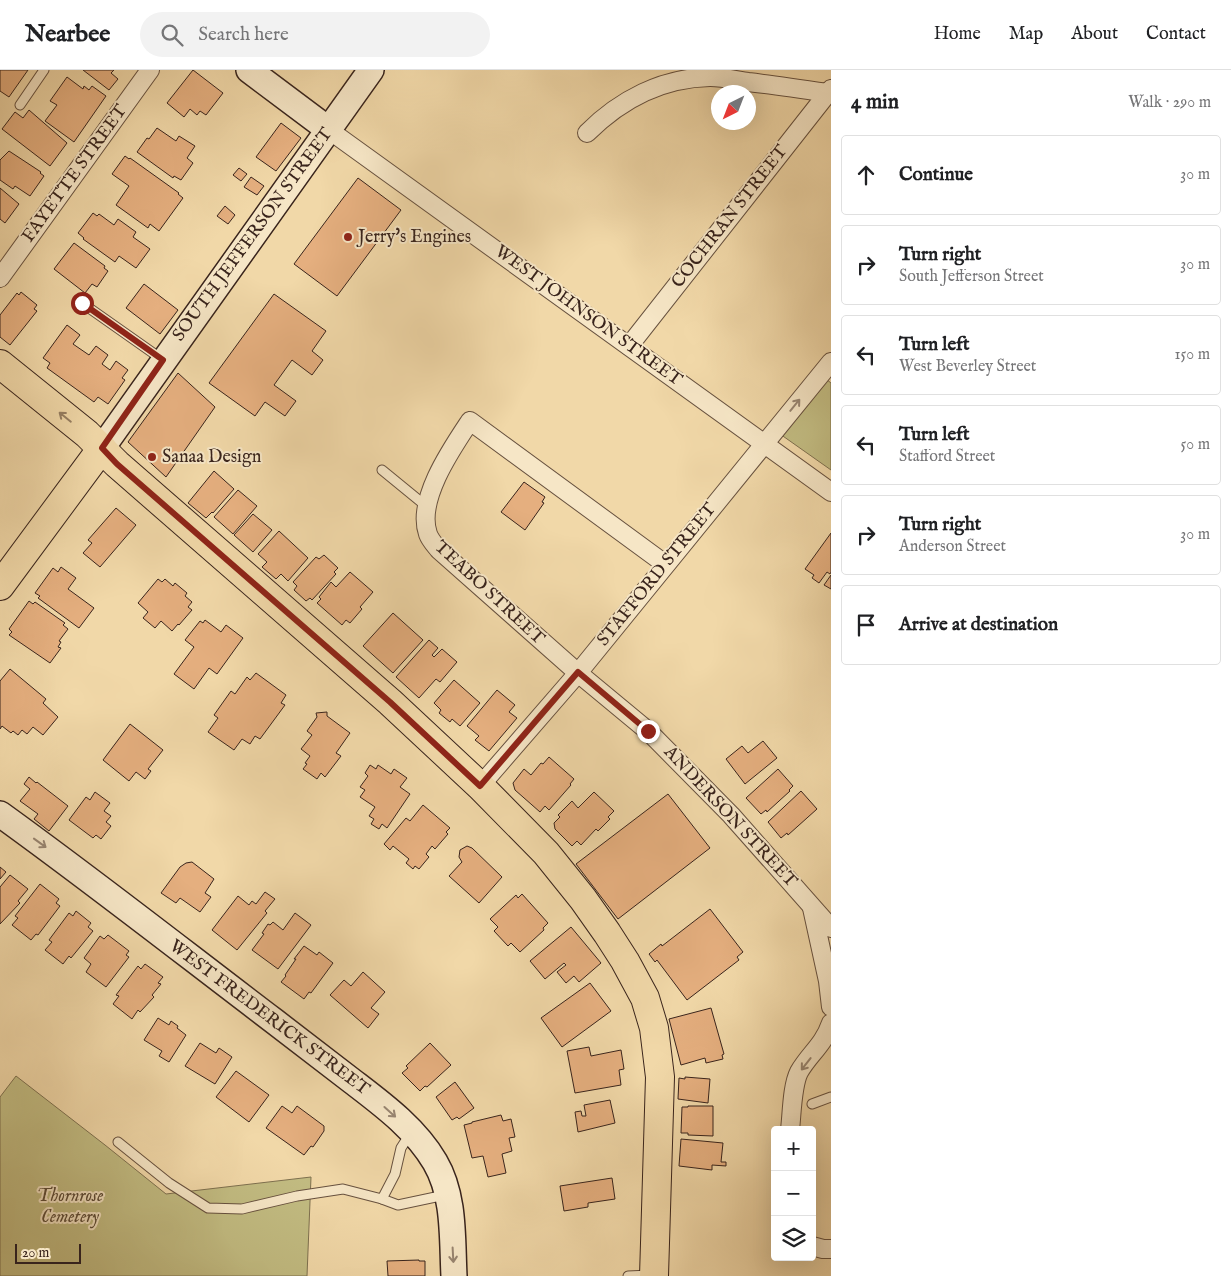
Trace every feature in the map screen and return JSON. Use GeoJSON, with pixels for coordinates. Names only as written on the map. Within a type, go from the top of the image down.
{"type":"FeatureCollection","features":[{"type":"Feature","properties":{"kind":"main road"},"geometry":{"type":"LineString","coordinates":[[0,364],[87,434],[117,464],[390,702],[480,786],[546,853],[583,899],[625,961],[645,998],[654,1028],[660,1077],[646,1276]]}},
{"type":"Feature","properties":{"kind":"main road"},"geometry":{"type":"LineString","coordinates":[[0,586],[102,448]]}},
{"type":"Feature","properties":{"kind":"street","name":"FAYETTE STREET"},"geometry":{"type":"LineString","coordinates":[[0,278],[150,70]]}},
{"type":"Feature","properties":{"kind":"street","name":"WEST JOHNSON STREET"},"geometry":{"type":"LineString","coordinates":[[249,70],[329,130],[831,492]]}},
{"type":"Feature","properties":{"kind":"street","name":"SOUTH JEFFERSON STREET"},"geometry":{"type":"LineString","coordinates":[[102,448],[371,70]]}},
{"type":"Feature","properties":{"kind":"street"},"geometry":{"type":"LineString","coordinates":[[586,133],[609,112],[635,96],[663,85],[687,79],[711,77],[829,91]]}},
{"type":"Feature","properties":{"kind":"street","name":"COCHRAN STREET"},"geometry":{"type":"LineString","coordinates":[[629,346],[829,91]]}},
{"type":"Feature","properties":{"kind":"street","name":"STAFFORD STREET"},"geometry":{"type":"LineString","coordinates":[[480,786],[578,672],[831,362]]}},
{"type":"Feature","properties":{"kind":"street","name":"TEABO STREET"},"geometry":{"type":"LineString","coordinates":[[578,672],[439,550],[428,534],[425,516],[426,506],[452,448],[470,421],[665,564]]}},
{"type":"Feature","properties":{"kind":"street","name":"ANDERSON STREET"},"geometry":{"type":"LineString","coordinates":[[578,672],[648,731],[686,768],[731,815],[831,928]]}},
{"type":"Feature","properties":{"kind":"street","name":"WEST FREDERICK STREET"},"geometry":{"type":"LineString","coordinates":[[0,814],[62,859],[324,1059],[376,1100],[422,1142],[436,1164],[448,1195],[454,1276]]}},
{"type":"Feature","properties":{"kind":"street","name":"ANDERSON STREET"},"geometry":{"type":"LineString","coordinates":[[811,905],[828,982],[831,1007]]}},
{"type":"Feature","properties":{"kind":"street"},"geometry":{"type":"LineString","coordinates":[[790,1126],[796,1080],[799,1072],[823,1041],[831,1023]]}},
{"type":"Feature","properties":{"kind":"street"},"geometry":{"type":"LineString","coordinates":[[816,1247],[831,1249]]}},
{"type":"Feature","properties":{"kind":"lane"},"geometry":{"type":"LineString","coordinates":[[20,105],[44,70]]}},
{"type":"Feature","properties":{"kind":"lane"},"geometry":{"type":"LineString","coordinates":[[82,303],[163,360]]}},
{"type":"Feature","properties":{"kind":"lane"},"geometry":{"type":"LineString","coordinates":[[382,470],[426,506]]}},
{"type":"Feature","properties":{"kind":"lane"},"geometry":{"type":"LineString","coordinates":[[812,1104],[831,1097]]}},
{"type":"Feature","properties":{"kind":"lane"},"geometry":{"type":"LineString","coordinates":[[382,1199],[395,1174],[401,1148],[411,1131]]}},
{"type":"Feature","properties":{"kind":"lane"},"geometry":{"type":"LineString","coordinates":[[118,1142],[169,1183],[208,1208],[242,1209],[297,1196],[342,1189],[398,1205],[448,1195]]}},
{"type":"Feature","properties":{"kind":"green space"},"geometry":{"type":"Polygon","coordinates":[[[826,379],[831,383],[831,470],[780,434],[826,379]]]}},
{"type":"Feature","properties":{"kind":"green space","name":"Thornrose Cemetery"},"geometry":{"type":"Polygon","coordinates":[[[16,1076],[166,1194],[311,1177],[307,1276],[0,1276],[0,1097],[16,1076]]]}},
{"type":"Feature","properties":{"kind":"building"},"geometry":{"type":"Polygon","coordinates":[[[0,70],[28,70],[9,97],[0,91],[0,70]]]}},
{"type":"Feature","properties":{"kind":"building"},"geometry":{"type":"Polygon","coordinates":[[[83,70],[114,70],[111,73],[118,79],[109,90],[83,70]]]}},
{"type":"Feature","properties":{"kind":"building"},"geometry":{"type":"Polygon","coordinates":[[[193,70],[223,93],[206,115],[200,111],[197,115],[190,109],[184,117],[167,103],[193,70]]]}},
{"type":"Feature","properties":{"kind":"building"},"geometry":{"type":"Polygon","coordinates":[[[67,77],[83,89],[84,86],[89,90],[92,86],[106,96],[74,142],[45,121],[57,105],[50,101],[67,77]]]}},
{"type":"Feature","properties":{"kind":"building"},"geometry":{"type":"Polygon","coordinates":[[[29,110],[67,143],[50,166],[2,129],[15,112],[23,118],[29,110]]]}},
{"type":"Feature","properties":{"kind":"building"},"geometry":{"type":"Polygon","coordinates":[[[281,123],[301,138],[276,171],[256,157],[281,123]]]}},
{"type":"Feature","properties":{"kind":"building"},"geometry":{"type":"Polygon","coordinates":[[[157,128],[176,141],[179,136],[195,146],[187,158],[193,163],[181,180],[174,176],[173,178],[137,152],[157,128]]]}},
{"type":"Feature","properties":{"kind":"building"},"geometry":{"type":"Polygon","coordinates":[[[9,151],[41,172],[44,176],[30,196],[15,186],[13,189],[0,180],[0,160],[9,151]]]}},
{"type":"Feature","properties":{"kind":"building"},"geometry":{"type":"Polygon","coordinates":[[[125,156],[179,193],[183,198],[159,231],[150,224],[148,228],[116,205],[129,186],[112,174],[125,156]]]}},
{"type":"Feature","properties":{"kind":"building"},"geometry":{"type":"Polygon","coordinates":[[[239,168],[247,174],[241,181],[233,175],[239,168]]]}},
{"type":"Feature","properties":{"kind":"building"},"geometry":{"type":"Polygon","coordinates":[[[251,177],[264,186],[257,195],[244,187],[251,177]]]}},
{"type":"Feature","properties":{"kind":"building","name":"Jerry's Engines"},"geometry":{"type":"Polygon","coordinates":[[[358,178],[401,210],[337,296],[294,264],[358,178]]]}},
{"type":"Feature","properties":{"kind":"building"},"geometry":{"type":"Polygon","coordinates":[[[0,188],[19,204],[5,223],[0,219],[0,188]]]}},
{"type":"Feature","properties":{"kind":"building"},"geometry":{"type":"Polygon","coordinates":[[[225,206],[235,215],[228,224],[217,216],[225,206]]]}},
{"type":"Feature","properties":{"kind":"building"},"geometry":{"type":"Polygon","coordinates":[[[93,213],[97,216],[99,214],[114,225],[118,219],[136,232],[133,237],[150,249],[136,268],[119,256],[115,262],[83,239],[78,233],[93,213]]]}},
{"type":"Feature","properties":{"kind":"building"},"geometry":{"type":"Polygon","coordinates":[[[74,243],[105,266],[104,268],[108,271],[97,287],[92,284],[85,293],[54,269],[74,243]]]}},
{"type":"Feature","properties":{"kind":"building"},"geometry":{"type":"Polygon","coordinates":[[[144,284],[178,310],[160,334],[126,308],[144,284]]]}},
{"type":"Feature","properties":{"kind":"building"},"geometry":{"type":"Polygon","coordinates":[[[21,292],[37,305],[34,309],[37,311],[10,345],[0,337],[0,315],[17,293],[19,295],[21,292]]]}},
{"type":"Feature","properties":{"kind":"building"},"geometry":{"type":"Polygon","coordinates":[[[274,294],[326,331],[312,351],[323,360],[312,375],[292,360],[274,385],[296,401],[285,416],[265,402],[255,416],[209,383],[274,294]]]}},
{"type":"Feature","properties":{"kind":"building"},"geometry":{"type":"Polygon","coordinates":[[[67,325],[80,335],[73,344],[89,355],[96,346],[108,355],[102,364],[110,370],[116,361],[128,370],[122,378],[125,380],[108,404],[98,397],[94,402],[47,368],[50,363],[43,358],[67,325]]]}},
{"type":"Feature","properties":{"kind":"building"},"geometry":{"type":"Polygon","coordinates":[[[178,373],[215,407],[166,477],[128,442],[178,373]]]}},
{"type":"Feature","properties":{"kind":"building"},"geometry":{"type":"Polygon","coordinates":[[[214,471],[234,489],[213,513],[206,518],[188,503],[214,471]]]}},
{"type":"Feature","properties":{"kind":"building"},"geometry":{"type":"Polygon","coordinates":[[[524,482],[545,497],[542,502],[544,503],[525,530],[501,512],[524,482]]]}},
{"type":"Feature","properties":{"kind":"building"},"geometry":{"type":"Polygon","coordinates":[[[238,490],[257,506],[233,534],[214,517],[238,490]]]}},
{"type":"Feature","properties":{"kind":"building"},"geometry":{"type":"Polygon","coordinates":[[[116,508],[136,525],[100,567],[83,553],[92,543],[88,540],[116,508]]]}},
{"type":"Feature","properties":{"kind":"building"},"geometry":{"type":"Polygon","coordinates":[[[253,514],[272,530],[253,552],[234,535],[253,514]]]}},
{"type":"Feature","properties":{"kind":"building"},"geometry":{"type":"Polygon","coordinates":[[[279,531],[308,558],[288,581],[281,574],[276,579],[262,567],[267,562],[258,554],[279,531]]]}},
{"type":"Feature","properties":{"kind":"building"},"geometry":{"type":"Polygon","coordinates":[[[831,533],[831,572],[830,574],[827,572],[819,583],[812,578],[814,575],[805,569],[831,533]]]}},
{"type":"Feature","properties":{"kind":"building"},"geometry":{"type":"Polygon","coordinates":[[[324,555],[338,568],[334,572],[336,574],[312,600],[310,598],[306,601],[294,590],[297,586],[293,582],[316,557],[319,559],[324,555]]]}},
{"type":"Feature","properties":{"kind":"building"},"geometry":{"type":"Polygon","coordinates":[[[61,567],[76,578],[68,589],[94,608],[79,628],[38,598],[40,596],[35,593],[53,568],[58,572],[61,567]]]}},
{"type":"Feature","properties":{"kind":"building"},"geometry":{"type":"Polygon","coordinates":[[[350,572],[373,592],[360,607],[362,609],[350,623],[346,620],[342,625],[317,603],[321,599],[319,597],[331,582],[336,587],[350,572]]]}},
{"type":"Feature","properties":{"kind":"building"},"geometry":{"type":"Polygon","coordinates":[[[831,575],[831,589],[824,585],[831,575]]]}},
{"type":"Feature","properties":{"kind":"building"},"geometry":{"type":"Polygon","coordinates":[[[158,579],[162,582],[165,579],[173,586],[175,583],[187,593],[185,596],[192,602],[188,607],[192,610],[172,631],[161,621],[155,628],[143,618],[148,612],[138,603],[158,579]]]}},
{"type":"Feature","properties":{"kind":"building"},"geometry":{"type":"Polygon","coordinates":[[[29,601],[33,604],[35,602],[65,623],[63,625],[68,629],[59,641],[61,642],[58,647],[61,648],[50,663],[9,635],[12,632],[9,629],[29,601]]]}},
{"type":"Feature","properties":{"kind":"building"},"geometry":{"type":"Polygon","coordinates":[[[393,613],[423,640],[393,673],[363,646],[393,613]]]}},
{"type":"Feature","properties":{"kind":"building"},"geometry":{"type":"Polygon","coordinates":[[[205,620],[221,632],[226,625],[243,638],[217,674],[209,668],[194,689],[174,674],[194,647],[185,640],[200,621],[203,623],[205,620]]]}},
{"type":"Feature","properties":{"kind":"building"},"geometry":{"type":"Polygon","coordinates":[[[429,640],[438,648],[432,655],[434,657],[442,649],[457,662],[440,682],[436,679],[419,698],[396,677],[429,640]]]}},
{"type":"Feature","properties":{"kind":"building"},"geometry":{"type":"Polygon","coordinates":[[[10,669],[46,699],[43,703],[58,717],[43,735],[33,727],[27,734],[22,730],[18,735],[13,731],[11,733],[2,726],[0,729],[0,681],[10,669]]]}},
{"type":"Feature","properties":{"kind":"building"},"geometry":{"type":"Polygon","coordinates":[[[256,673],[286,695],[281,703],[285,705],[260,739],[255,736],[250,744],[242,739],[234,750],[208,732],[218,718],[214,715],[231,691],[235,694],[247,677],[250,680],[256,673]]]}},
{"type":"Feature","properties":{"kind":"building"},"geometry":{"type":"Polygon","coordinates":[[[454,680],[480,703],[460,726],[452,719],[450,722],[439,713],[441,710],[434,703],[454,680]]]}},
{"type":"Feature","properties":{"kind":"building"},"geometry":{"type":"Polygon","coordinates":[[[497,690],[515,705],[509,712],[517,718],[489,751],[475,740],[479,736],[467,726],[497,690]]]}},
{"type":"Feature","properties":{"kind":"building"},"geometry":{"type":"Polygon","coordinates":[[[327,712],[327,716],[350,733],[336,753],[341,756],[325,777],[321,773],[317,779],[303,769],[310,756],[301,749],[312,735],[307,731],[317,717],[316,713],[327,712]]]}},
{"type":"Feature","properties":{"kind":"building"},"geometry":{"type":"Polygon","coordinates":[[[130,724],[163,750],[148,769],[151,771],[145,779],[136,772],[129,781],[103,760],[130,724]]]}},
{"type":"Feature","properties":{"kind":"building"},"geometry":{"type":"Polygon","coordinates":[[[763,741],[777,758],[745,784],[726,759],[742,746],[748,753],[763,741]]]}},
{"type":"Feature","properties":{"kind":"building"},"geometry":{"type":"Polygon","coordinates":[[[549,757],[574,779],[549,810],[545,806],[540,812],[515,790],[513,783],[524,769],[531,775],[549,757]]]}},
{"type":"Feature","properties":{"kind":"building"},"geometry":{"type":"Polygon","coordinates":[[[370,765],[376,769],[378,765],[391,774],[394,769],[407,778],[400,787],[410,794],[387,828],[382,824],[379,829],[371,824],[374,819],[369,816],[375,807],[360,797],[365,790],[360,787],[368,776],[365,773],[370,765]]]}},
{"type":"Feature","properties":{"kind":"building"},"geometry":{"type":"Polygon","coordinates":[[[778,769],[793,786],[767,812],[766,810],[761,814],[746,798],[778,769]]]}},
{"type":"Feature","properties":{"kind":"building"},"geometry":{"type":"Polygon","coordinates":[[[29,777],[68,806],[49,831],[34,819],[38,814],[20,801],[30,789],[24,784],[29,777]]]}},
{"type":"Feature","properties":{"kind":"building"},"geometry":{"type":"Polygon","coordinates":[[[801,791],[817,809],[788,835],[787,833],[781,838],[768,822],[801,791]]]}},
{"type":"Feature","properties":{"kind":"building"},"geometry":{"type":"Polygon","coordinates":[[[95,792],[110,803],[104,811],[111,816],[106,822],[111,826],[101,839],[96,835],[93,838],[69,820],[86,797],[90,800],[95,792]]]}},
{"type":"Feature","properties":{"kind":"building"},"geometry":{"type":"Polygon","coordinates":[[[594,792],[614,811],[608,817],[610,819],[598,831],[596,829],[581,845],[577,841],[572,846],[555,829],[554,823],[560,817],[558,815],[572,801],[578,808],[594,792]]]}},
{"type":"Feature","properties":{"kind":"building"},"geometry":{"type":"Polygon","coordinates":[[[668,794],[710,848],[618,919],[576,864],[668,794]]]}},
{"type":"Feature","properties":{"kind":"building"},"geometry":{"type":"Polygon","coordinates":[[[423,805],[450,828],[446,832],[448,834],[435,849],[432,846],[426,854],[429,857],[419,869],[415,866],[413,869],[406,863],[409,859],[393,846],[390,850],[384,844],[406,818],[410,821],[423,805]]]}},
{"type":"Feature","properties":{"kind":"building"},"geometry":{"type":"Polygon","coordinates":[[[467,846],[472,848],[502,877],[479,903],[449,876],[462,862],[459,857],[460,850],[467,846]]]}},
{"type":"Feature","properties":{"kind":"building"},"geometry":{"type":"Polygon","coordinates":[[[192,862],[214,879],[205,893],[211,897],[200,912],[180,898],[176,903],[161,893],[180,867],[192,862]]]}},
{"type":"Feature","properties":{"kind":"building"},"geometry":{"type":"Polygon","coordinates":[[[0,867],[6,872],[0,879],[0,867]]]}},
{"type":"Feature","properties":{"kind":"building"},"geometry":{"type":"Polygon","coordinates":[[[10,875],[28,889],[18,901],[20,903],[0,924],[0,887],[10,875]]]}},
{"type":"Feature","properties":{"kind":"building"},"geometry":{"type":"Polygon","coordinates":[[[40,884],[59,899],[56,903],[60,906],[38,935],[36,934],[31,940],[12,925],[18,918],[15,916],[40,884]]]}},
{"type":"Feature","properties":{"kind":"building"},"geometry":{"type":"Polygon","coordinates":[[[265,892],[275,899],[265,911],[267,913],[237,950],[212,930],[238,896],[249,905],[252,901],[256,904],[265,892]]]}},
{"type":"Feature","properties":{"kind":"building"},"geometry":{"type":"Polygon","coordinates":[[[522,894],[548,923],[543,928],[544,930],[520,952],[511,943],[508,946],[494,931],[498,927],[490,919],[516,895],[518,898],[522,894]]]}},
{"type":"Feature","properties":{"kind":"building"},"geometry":{"type":"Polygon","coordinates":[[[710,909],[743,952],[737,957],[739,960],[687,1000],[657,960],[655,962],[649,954],[710,909]]]}},
{"type":"Feature","properties":{"kind":"building"},"geometry":{"type":"Polygon","coordinates":[[[76,911],[91,923],[88,927],[93,931],[71,958],[69,956],[63,964],[45,950],[52,942],[49,940],[69,913],[73,916],[76,911]]]}},
{"type":"Feature","properties":{"kind":"building"},"geometry":{"type":"Polygon","coordinates":[[[295,913],[311,925],[278,969],[252,950],[264,934],[262,933],[268,924],[270,925],[273,922],[283,930],[295,913]]]}},
{"type":"Feature","properties":{"kind":"building"},"geometry":{"type":"Polygon","coordinates":[[[571,927],[601,963],[579,982],[574,976],[566,983],[557,972],[566,965],[564,963],[545,979],[530,961],[571,927]]]}},
{"type":"Feature","properties":{"kind":"building"},"geometry":{"type":"Polygon","coordinates":[[[108,935],[129,951],[126,955],[129,957],[106,987],[86,972],[91,964],[84,958],[100,936],[104,939],[108,935]]]}},
{"type":"Feature","properties":{"kind":"building"},"geometry":{"type":"Polygon","coordinates":[[[304,946],[317,955],[319,952],[333,963],[311,993],[309,992],[304,999],[281,982],[304,946]]]}},
{"type":"Feature","properties":{"kind":"building"},"geometry":{"type":"Polygon","coordinates":[[[145,964],[163,977],[158,983],[161,984],[152,995],[154,997],[140,1012],[138,1010],[132,1019],[113,1004],[119,996],[116,995],[138,966],[141,969],[145,964]]]}},
{"type":"Feature","properties":{"kind":"building"},"geometry":{"type":"Polygon","coordinates":[[[363,972],[385,992],[371,1008],[379,1014],[368,1028],[330,995],[344,980],[351,986],[363,972]]]}},
{"type":"Feature","properties":{"kind":"building"},"geometry":{"type":"Polygon","coordinates":[[[590,983],[611,1011],[562,1047],[541,1018],[590,983]]]}},
{"type":"Feature","properties":{"kind":"building"},"geometry":{"type":"Polygon","coordinates":[[[711,1008],[724,1054],[722,1055],[723,1059],[706,1063],[705,1058],[681,1065],[669,1019],[711,1008]]]}},
{"type":"Feature","properties":{"kind":"building"},"geometry":{"type":"Polygon","coordinates":[[[158,1018],[169,1025],[171,1021],[186,1035],[169,1062],[159,1056],[162,1051],[144,1040],[158,1018]]]}},
{"type":"Feature","properties":{"kind":"building"},"geometry":{"type":"Polygon","coordinates":[[[200,1043],[216,1053],[219,1048],[232,1057],[215,1084],[185,1066],[200,1043]]]}},
{"type":"Feature","properties":{"kind":"building"},"geometry":{"type":"Polygon","coordinates":[[[430,1043],[451,1065],[420,1091],[402,1073],[408,1068],[406,1066],[430,1043]]]}},
{"type":"Feature","properties":{"kind":"building"},"geometry":{"type":"Polygon","coordinates":[[[589,1047],[591,1056],[621,1050],[624,1069],[619,1070],[621,1085],[575,1093],[567,1051],[589,1047]]]}},
{"type":"Feature","properties":{"kind":"building"},"geometry":{"type":"Polygon","coordinates":[[[236,1071],[269,1095],[249,1122],[216,1097],[236,1071]]]}},
{"type":"Feature","properties":{"kind":"building"},"geometry":{"type":"Polygon","coordinates":[[[685,1077],[710,1079],[708,1103],[678,1099],[679,1078],[685,1079],[685,1077]]]}},
{"type":"Feature","properties":{"kind":"building"},"geometry":{"type":"Polygon","coordinates":[[[455,1082],[474,1108],[459,1119],[457,1117],[452,1120],[436,1097],[455,1082]]]}},
{"type":"Feature","properties":{"kind":"building"},"geometry":{"type":"Polygon","coordinates":[[[610,1100],[615,1123],[578,1132],[575,1112],[581,1111],[582,1116],[586,1116],[584,1105],[610,1100]]]}},
{"type":"Feature","properties":{"kind":"building"},"geometry":{"type":"Polygon","coordinates":[[[282,1106],[292,1113],[297,1106],[324,1126],[324,1131],[313,1147],[311,1146],[304,1155],[266,1128],[282,1106]]]}},
{"type":"Feature","properties":{"kind":"building"},"geometry":{"type":"Polygon","coordinates":[[[713,1106],[713,1136],[681,1133],[682,1107],[713,1106]]]}},
{"type":"Feature","properties":{"kind":"building"},"geometry":{"type":"Polygon","coordinates":[[[501,1115],[503,1121],[511,1119],[515,1137],[509,1138],[512,1151],[502,1154],[506,1173],[488,1177],[483,1156],[472,1158],[464,1125],[501,1115]]]}},
{"type":"Feature","properties":{"kind":"building"},"geometry":{"type":"Polygon","coordinates":[[[681,1139],[723,1143],[721,1162],[726,1162],[726,1166],[712,1165],[712,1170],[679,1166],[681,1139]]]}},
{"type":"Feature","properties":{"kind":"building"},"geometry":{"type":"Polygon","coordinates":[[[612,1178],[615,1199],[588,1203],[588,1207],[564,1211],[560,1186],[612,1178]]]}},
{"type":"Feature","properties":{"kind":"building"},"geometry":{"type":"Polygon","coordinates":[[[387,1261],[425,1261],[425,1276],[388,1276],[387,1261]]]}},
{"type":"Feature","properties":{"kind":"place","name":"Jerry's Engines"},"geometry":{"type":"Point","coordinates":[348,237]}},
{"type":"Feature","properties":{"kind":"place","name":"Sanaa Design"},"geometry":{"type":"Point","coordinates":[152,457]}},
{"type":"Feature","properties":{"kind":"route"},"geometry":{"type":"LineString","coordinates":[[82,303],[163,360],[102,448],[117,464],[390,702],[480,786],[578,672],[648,731]]}}]}
